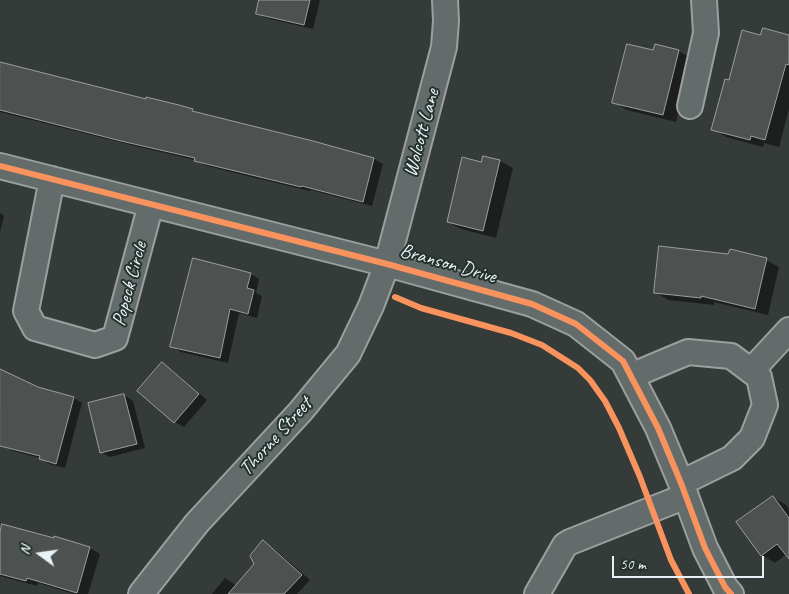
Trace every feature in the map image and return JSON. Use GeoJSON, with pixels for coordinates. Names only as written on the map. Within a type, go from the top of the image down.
{"type":"FeatureCollection","features":[{"type":"Feature","properties":{"kind":"street","name":"Wolcott Lane"},"geometry":{"type":"LineString","coordinates":[[387,264],[444,47],[445,0]]}},
{"type":"Feature","properties":{"kind":"street"},"geometry":{"type":"LineString","coordinates":[[690,106],[706,33],[704,0]]}},
{"type":"Feature","properties":{"kind":"street","name":"Branson Drive"},"geometry":{"type":"LineString","coordinates":[[0,166],[387,264],[532,304],[576,324],[623,361],[658,428],[684,490],[705,548],[725,587],[731,594]]}},
{"type":"Feature","properties":{"kind":"street","name":"Popeck Circle"},"geometry":{"type":"LineString","coordinates":[[52,179],[26,311],[34,328],[95,345],[115,338],[151,204]]}},
{"type":"Feature","properties":{"kind":"street","name":"Thorne Street"},"geometry":{"type":"LineString","coordinates":[[141,594],[197,523],[300,412],[348,354],[371,306],[387,264]]}},
{"type":"Feature","properties":{"kind":"street"},"geometry":{"type":"LineString","coordinates":[[752,371],[789,330]]}},
{"type":"Feature","properties":{"kind":"street"},"geometry":{"type":"LineString","coordinates":[[537,594],[565,545],[684,490],[732,458],[752,438],[765,405],[759,377],[732,356],[688,352],[631,376]]}},
{"type":"Feature","properties":{"kind":"building"},"geometry":{"type":"Polygon","coordinates":[[[259,0],[310,0],[304,25],[256,14],[259,0]]]}},
{"type":"Feature","properties":{"kind":"building"},"geometry":{"type":"Polygon","coordinates":[[[763,28],[789,35],[789,65],[786,64],[765,140],[751,136],[750,140],[711,130],[725,79],[729,80],[742,30],[760,35],[763,28]]]}},
{"type":"Feature","properties":{"kind":"building"},"geometry":{"type":"Polygon","coordinates":[[[627,44],[653,50],[655,44],[679,50],[663,115],[612,103],[627,44]]]}},
{"type":"Feature","properties":{"kind":"building"},"geometry":{"type":"Polygon","coordinates":[[[0,62],[146,99],[146,97],[179,105],[193,109],[192,111],[374,158],[363,202],[194,161],[195,158],[0,110],[0,62]]]}},
{"type":"Feature","properties":{"kind":"building"},"geometry":{"type":"Polygon","coordinates":[[[483,156],[500,160],[483,231],[447,222],[462,157],[481,162],[483,156]]]}},
{"type":"Feature","properties":{"kind":"building"},"geometry":{"type":"Polygon","coordinates":[[[659,246],[728,254],[730,249],[767,258],[755,309],[701,296],[701,298],[654,293],[659,246]]]}},
{"type":"Feature","properties":{"kind":"building"},"geometry":{"type":"Polygon","coordinates":[[[193,258],[251,273],[247,288],[254,290],[248,314],[230,309],[220,358],[170,347],[193,258]]]}},
{"type":"Feature","properties":{"kind":"building"},"geometry":{"type":"Polygon","coordinates":[[[162,362],[199,394],[174,423],[137,391],[162,362]]]}},
{"type":"Feature","properties":{"kind":"building"},"geometry":{"type":"Polygon","coordinates":[[[0,369],[38,387],[74,397],[56,464],[39,459],[40,456],[0,446],[0,369]]]}},
{"type":"Feature","properties":{"kind":"building"},"geometry":{"type":"Polygon","coordinates":[[[124,394],[137,444],[100,453],[88,403],[124,394]]]}},
{"type":"Feature","properties":{"kind":"building"},"geometry":{"type":"Polygon","coordinates":[[[773,496],[789,518],[789,559],[777,544],[761,556],[736,522],[773,496]]]}},
{"type":"Feature","properties":{"kind":"building"},"geometry":{"type":"Polygon","coordinates":[[[2,524],[54,538],[54,536],[90,547],[77,593],[27,578],[26,581],[0,574],[0,533],[2,524]]]}},
{"type":"Feature","properties":{"kind":"building"},"geometry":{"type":"Polygon","coordinates":[[[263,540],[302,575],[284,594],[228,594],[254,564],[250,556],[263,540]]]}},
{"type":"Feature","properties":{"kind":"cycle path"},"geometry":{"type":"LineString","coordinates":[[0,166],[387,264],[532,304],[576,324],[623,361],[658,428],[705,548],[725,587],[731,594]]}},
{"type":"Feature","properties":{"kind":"cycle path"},"geometry":{"type":"LineString","coordinates":[[395,297],[421,308],[511,333],[542,345],[578,368],[590,380],[605,401],[619,428],[640,477],[671,560],[689,594]]}}]}
